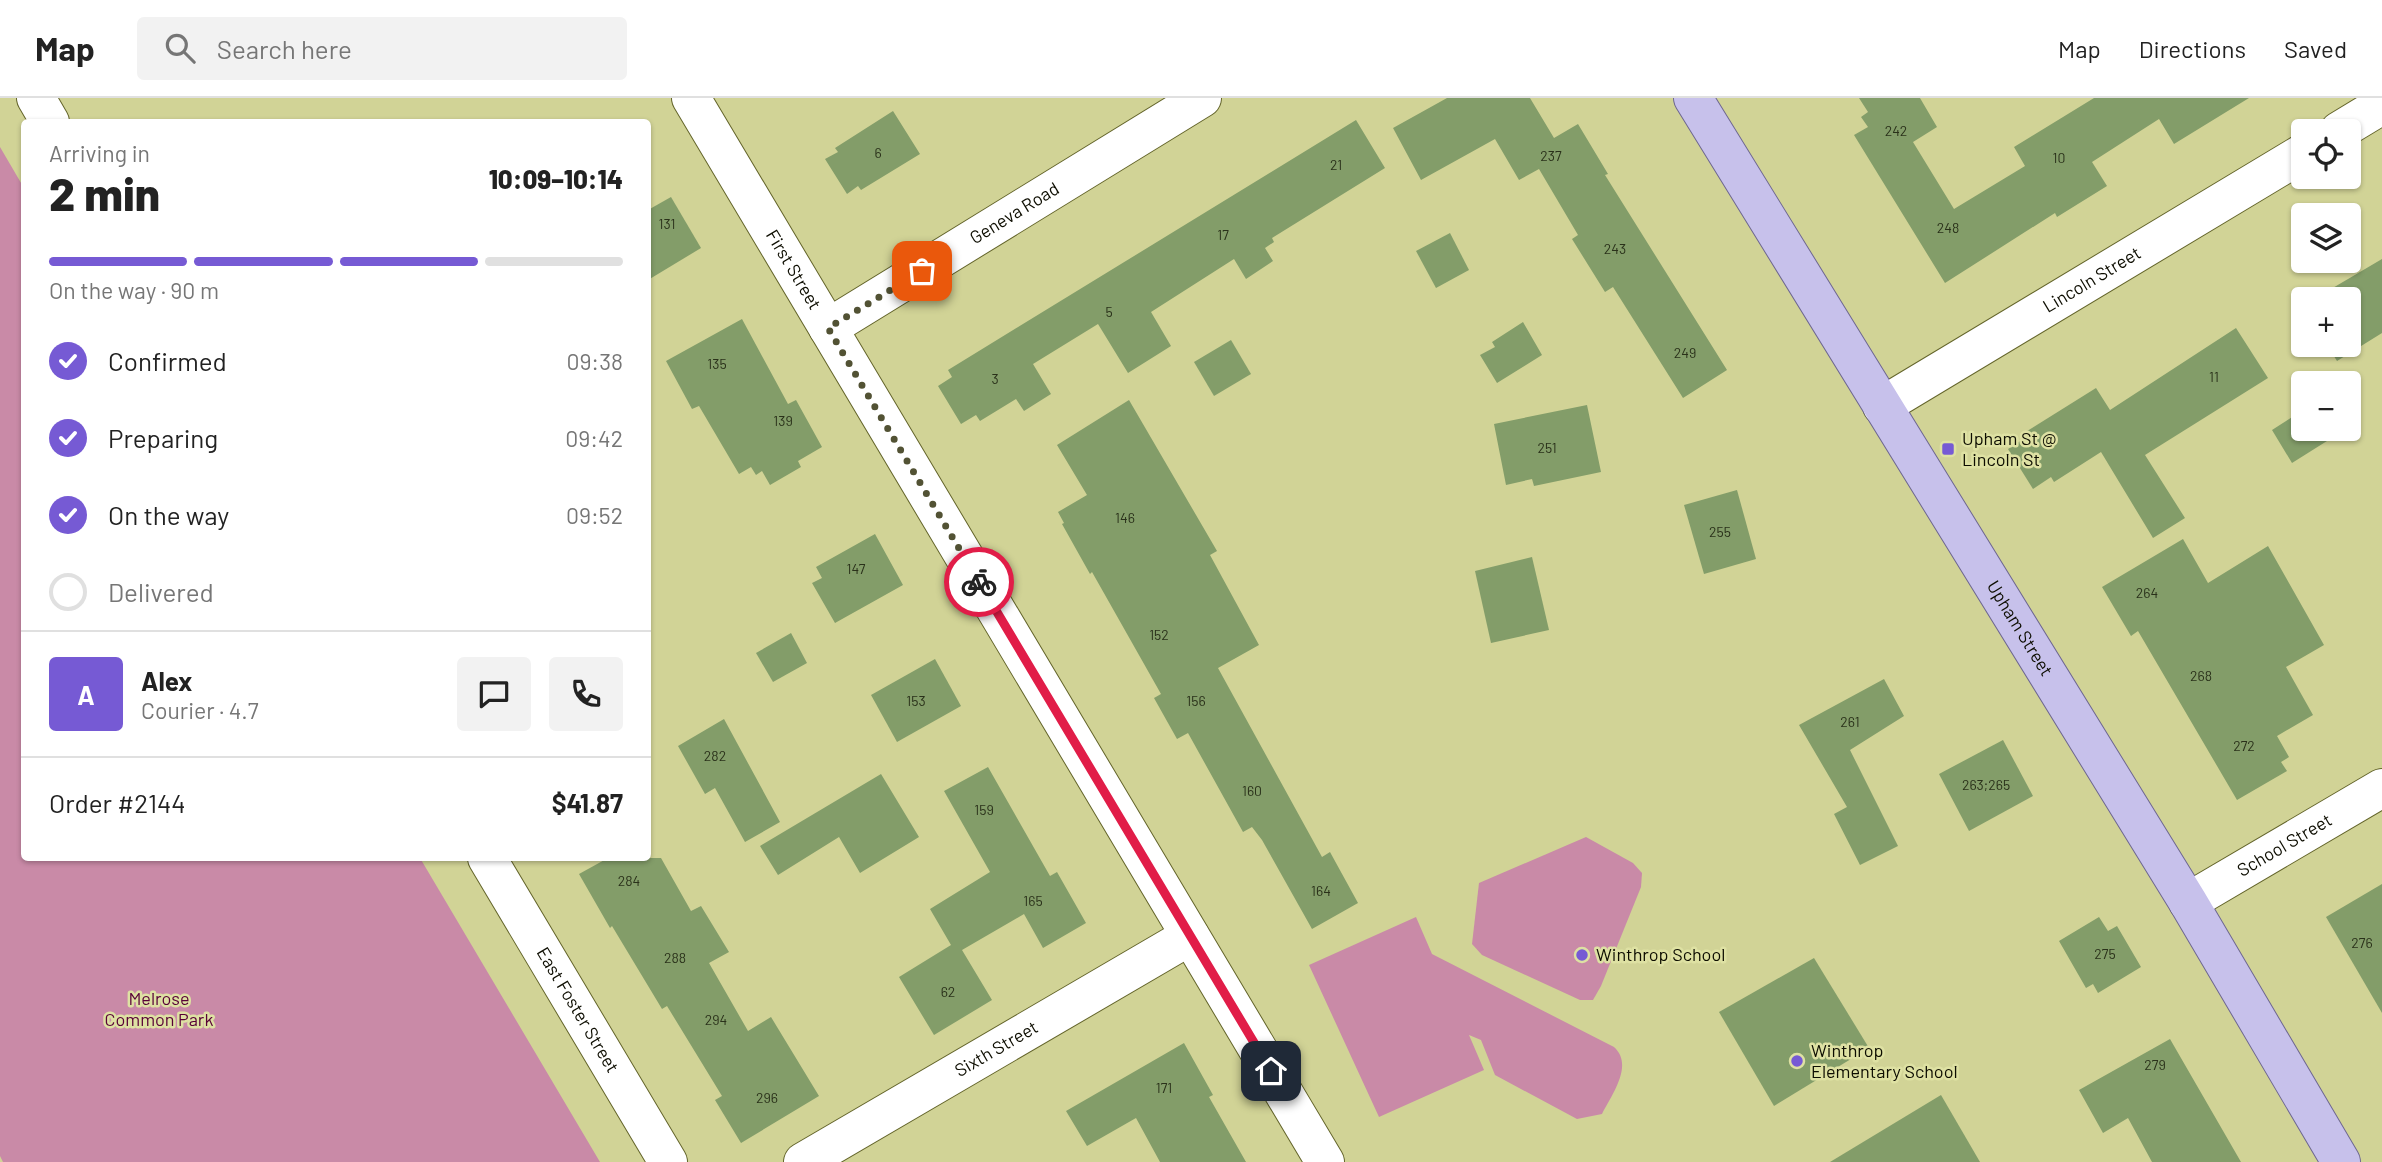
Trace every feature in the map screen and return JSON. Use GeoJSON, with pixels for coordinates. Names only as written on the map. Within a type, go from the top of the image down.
{"type":"FeatureCollection","features":[{"type":"Feature","properties":{"kind":"main road","name":"Upham Street"},"geometry":{"type":"LineString","coordinates":[[1693,98],[2188,902],[2341,1162]]}},
{"type":"Feature","properties":{"kind":"street"},"geometry":{"type":"LineString","coordinates":[[36,98],[48,119]]}},
{"type":"Feature","properties":{"kind":"street","name":"First Street"},"geometry":{"type":"LineString","coordinates":[[691,98],[1325,1162]]}},
{"type":"Feature","properties":{"kind":"street","name":"Geneva Road"},"geometry":{"type":"LineString","coordinates":[[828,328],[1202,98]]}},
{"type":"Feature","properties":{"kind":"street"},"geometry":{"type":"LineString","coordinates":[[2359,119],[2382,105]]}},
{"type":"Feature","properties":{"kind":"street","name":"Lincoln Street"},"geometry":{"type":"LineString","coordinates":[[1882,406],[2291,160]]}},
{"type":"Feature","properties":{"kind":"street","name":"School Street"},"geometry":{"type":"LineString","coordinates":[[2188,902],[2382,788]]}},
{"type":"Feature","properties":{"kind":"street","name":"East Foster Street"},"geometry":{"type":"LineString","coordinates":[[489,861],[668,1162]]}},
{"type":"Feature","properties":{"kind":"street","name":"Sixth Street"},"geometry":{"type":"LineString","coordinates":[[803,1162],[1190,936]]}},
{"type":"Feature","properties":{"kind":"green space","name":"Melrose Common Park"},"geometry":{"type":"Polygon","coordinates":[[[0,147],[21,183],[21,861],[422,861],[600,1162],[3,1162],[0,1156],[0,147]]]}},
{"type":"Feature","properties":{"kind":"green space"},"geometry":{"type":"Polygon","coordinates":[[[1586,837],[1633,863],[1642,873],[1641,887],[1593,1000],[1580,1000],[1482,955],[1472,944],[1479,883],[1586,837]]]}},
{"type":"Feature","properties":{"kind":"green space"},"geometry":{"type":"Polygon","coordinates":[[[1416,917],[1432,954],[1614,1047],[1620,1054],[1622,1071],[1602,1114],[1577,1119],[1495,1075],[1481,1040],[1469,1035],[1484,1070],[1379,1117],[1309,965],[1416,917]]]}},
{"type":"Feature","properties":{"kind":"building"},"geometry":{"type":"Polygon","coordinates":[[[1447,98],[1530,98],[1554,138],[1578,124],[1608,174],[1605,175],[1727,370],[1683,398],[1613,287],[1605,292],[1572,239],[1578,235],[1539,169],[1519,180],[1495,139],[1421,180],[1393,128],[1447,98]]]}},
{"type":"Feature","properties":{"kind":"building"},"geometry":{"type":"Polygon","coordinates":[[[1859,98],[1920,98],[1937,127],[1913,142],[1954,209],[2025,166],[2014,147],[2094,98],[2249,98],[2174,144],[2159,119],[2092,162],[2107,186],[2057,217],[2055,213],[1945,283],[1854,135],[1868,127],[1861,117],[1868,112],[1859,98]]]}},
{"type":"Feature","properties":{"kind":"building"},"geometry":{"type":"Polygon","coordinates":[[[893,111],[920,154],[861,190],[858,186],[847,194],[825,159],[838,152],[835,148],[893,111]]]}},
{"type":"Feature","properties":{"kind":"building"},"geometry":{"type":"Polygon","coordinates":[[[1356,120],[1385,168],[1272,238],[1274,242],[1265,248],[1273,261],[1246,279],[1234,259],[1151,312],[1171,346],[1128,373],[1098,324],[1033,364],[1051,394],[1024,411],[1016,399],[980,421],[976,415],[961,424],[938,386],[952,377],[948,370],[1356,120]]]}},
{"type":"Feature","properties":{"kind":"building"},"geometry":{"type":"Polygon","coordinates":[[[671,197],[701,248],[651,278],[651,208],[671,197]]]}},
{"type":"Feature","properties":{"kind":"building"},"geometry":{"type":"Polygon","coordinates":[[[1450,233],[1469,270],[1436,288],[1416,251],[1450,233]]]}},
{"type":"Feature","properties":{"kind":"building"},"geometry":{"type":"Polygon","coordinates":[[[2382,259],[2382,333],[2361,346],[2361,287],[2334,287],[2382,259]]]}},
{"type":"Feature","properties":{"kind":"building"},"geometry":{"type":"Polygon","coordinates":[[[742,319],[788,404],[796,400],[822,447],[798,461],[801,467],[770,485],[762,471],[756,475],[751,467],[739,474],[699,406],[692,409],[666,361],[742,319]]]}},
{"type":"Feature","properties":{"kind":"building"},"geometry":{"type":"Polygon","coordinates":[[[1523,322],[1542,355],[1497,383],[1480,355],[1495,347],[1492,342],[1523,322]]]}},
{"type":"Feature","properties":{"kind":"building"},"geometry":{"type":"Polygon","coordinates":[[[2236,328],[2268,378],[2145,455],[2185,518],[2153,538],[2101,452],[2054,482],[2051,477],[2033,489],[2008,449],[2026,437],[2024,433],[2096,388],[2110,410],[2236,328]]]}},
{"type":"Feature","properties":{"kind":"building"},"geometry":{"type":"Polygon","coordinates":[[[1231,340],[1251,374],[1214,396],[1194,362],[1231,340]]]}},
{"type":"Feature","properties":{"kind":"building"},"geometry":{"type":"Polygon","coordinates":[[[1129,400],[1217,551],[1210,555],[1259,645],[1218,668],[1322,857],[1330,852],[1358,903],[1312,929],[1262,840],[1252,827],[1243,832],[1188,733],[1177,739],[1154,698],[1161,694],[1062,524],[1064,523],[1058,512],[1087,495],[1057,445],[1129,400]]]}},
{"type":"Feature","properties":{"kind":"building"},"geometry":{"type":"Polygon","coordinates":[[[1587,405],[1601,472],[1534,486],[1532,479],[1506,485],[1494,424],[1587,405]]]}},
{"type":"Feature","properties":{"kind":"building"},"geometry":{"type":"Polygon","coordinates":[[[2291,418],[2291,441],[2327,441],[2292,463],[2272,430],[2291,418]]]}},
{"type":"Feature","properties":{"kind":"building"},"geometry":{"type":"Polygon","coordinates":[[[1737,490],[1756,559],[1704,574],[1684,505],[1737,490]]]}},
{"type":"Feature","properties":{"kind":"building"},"geometry":{"type":"Polygon","coordinates":[[[875,534],[903,585],[835,623],[812,583],[822,578],[816,567],[875,534]]]}},
{"type":"Feature","properties":{"kind":"building"},"geometry":{"type":"Polygon","coordinates":[[[2183,539],[2208,583],[2268,546],[2324,645],[2286,667],[2313,715],[2277,736],[2289,757],[2281,762],[2287,771],[2237,800],[2138,631],[2131,636],[2102,587],[2183,539]]]}},
{"type":"Feature","properties":{"kind":"building"},"geometry":{"type":"Polygon","coordinates":[[[1532,557],[1549,630],[1491,643],[1475,571],[1532,557]]]}},
{"type":"Feature","properties":{"kind":"building"},"geometry":{"type":"Polygon","coordinates":[[[791,633],[807,663],[773,682],[756,653],[791,633]]]}},
{"type":"Feature","properties":{"kind":"building"},"geometry":{"type":"Polygon","coordinates":[[[935,659],[961,706],[897,742],[871,695],[935,659]]]}},
{"type":"Feature","properties":{"kind":"building"},"geometry":{"type":"Polygon","coordinates":[[[1884,679],[1904,716],[1850,750],[1898,846],[1860,865],[1834,814],[1847,807],[1799,725],[1884,679]]]}},
{"type":"Feature","properties":{"kind":"building"},"geometry":{"type":"Polygon","coordinates":[[[724,719],[780,822],[745,842],[715,788],[705,794],[678,746],[724,719]]]}},
{"type":"Feature","properties":{"kind":"building"},"geometry":{"type":"Polygon","coordinates":[[[2003,740],[2033,796],[1969,831],[1939,774],[2003,740]]]}},
{"type":"Feature","properties":{"kind":"building"},"geometry":{"type":"Polygon","coordinates":[[[988,767],[1050,876],[1057,872],[1086,923],[1043,948],[1024,914],[962,950],[992,1000],[934,1035],[899,977],[951,945],[930,909],[990,872],[944,791],[988,767]]]}},
{"type":"Feature","properties":{"kind":"building"},"geometry":{"type":"Polygon","coordinates":[[[881,774],[919,837],[860,873],[839,837],[778,875],[760,846],[881,774]]]}},
{"type":"Feature","properties":{"kind":"building"},"geometry":{"type":"Polygon","coordinates":[[[651,858],[661,858],[691,911],[701,906],[729,952],[709,963],[748,1031],[771,1017],[819,1096],[741,1143],[715,1100],[722,1096],[667,1006],[662,1009],[579,874],[603,861],[651,861],[651,858]]]}},
{"type":"Feature","properties":{"kind":"building"},"geometry":{"type":"Polygon","coordinates":[[[2382,884],[2382,1013],[2326,917],[2382,884]]]}},
{"type":"Feature","properties":{"kind":"building"},"geometry":{"type":"Polygon","coordinates":[[[2099,917],[2108,931],[2117,926],[2141,967],[2098,993],[2093,984],[2086,988],[2059,941],[2099,917]]]}},
{"type":"Feature","properties":{"kind":"building","name":"Winthrop Elementary School"},"geometry":{"type":"Polygon","coordinates":[[[1814,958],[1869,1048],[1774,1106],[1719,1012],[1814,958]]]}},
{"type":"Feature","properties":{"kind":"building"},"geometry":{"type":"Polygon","coordinates":[[[2170,1039],[2241,1162],[2152,1162],[2128,1118],[2103,1133],[2079,1090],[2170,1039]]]}},
{"type":"Feature","properties":{"kind":"building"},"geometry":{"type":"Polygon","coordinates":[[[1184,1043],[1213,1095],[1209,1097],[1246,1162],[1160,1162],[1136,1118],[1087,1146],[1066,1111],[1184,1043]]]}},
{"type":"Feature","properties":{"kind":"building"},"geometry":{"type":"Polygon","coordinates":[[[1941,1095],[1980,1162],[1830,1162],[1941,1095]]]}},
{"type":"Feature","properties":{"kind":"way so far"},"geometry":{"type":"LineString","coordinates":[[922,271],[828,328],[979,582]]}},
{"type":"Feature","properties":{"kind":"place","name":"Upham St @ Lincoln St"},"geometry":{"type":"Point","coordinates":[1948,449]}},
{"type":"Feature","properties":{"kind":"place","name":"Winthrop School"},"geometry":{"type":"Point","coordinates":[1582,955]}},
{"type":"Feature","properties":{"kind":"place","name":"Winthrop Elementary School"},"geometry":{"type":"Point","coordinates":[1797,1061]}},
{"type":"Feature","properties":{"kind":"route"},"geometry":{"type":"LineString","coordinates":[[979,582],[1271,1071]]}}]}
